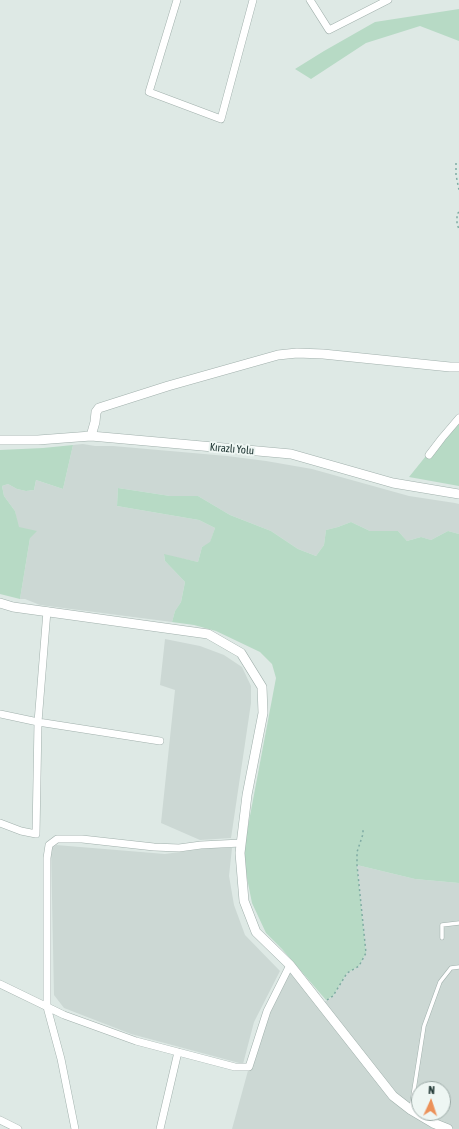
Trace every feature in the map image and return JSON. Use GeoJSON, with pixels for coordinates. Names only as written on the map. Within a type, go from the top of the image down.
{"type":"FeatureCollection","features":[{"type":"Feature","properties":{"kind":"street"},"geometry":{"type":"LineString","coordinates":[[177,0],[148,92],[221,119],[253,0]]}},
{"type":"Feature","properties":{"kind":"street"},"geometry":{"type":"LineString","coordinates":[[310,0],[329,30],[388,0]]}},
{"type":"Feature","properties":{"kind":"street"},"geometry":{"type":"LineString","coordinates":[[91,436],[96,412],[99,408],[168,386],[278,355],[298,353],[323,354],[459,367]]}},
{"type":"Feature","properties":{"kind":"street"},"geometry":{"type":"LineString","coordinates":[[429,455],[459,418]]}},
{"type":"Feature","properties":{"kind":"street","name":"Kırazlı Yolu"},"geometry":{"type":"LineString","coordinates":[[0,440],[38,440],[91,436],[291,454],[393,483],[459,494]]}},
{"type":"Feature","properties":{"kind":"street"},"geometry":{"type":"LineString","coordinates":[[0,603],[13,607],[208,634],[241,652],[262,687],[262,714],[240,853],[244,901],[253,926],[256,932],[290,965],[393,1096],[411,1110]]}},
{"type":"Feature","properties":{"kind":"street"},"geometry":{"type":"LineString","coordinates":[[0,823],[21,831],[36,834],[38,722],[47,611]]}},
{"type":"Feature","properties":{"kind":"street"},"geometry":{"type":"LineString","coordinates":[[0,714],[38,722],[160,741]]}},
{"type":"Feature","properties":{"kind":"street"},"geometry":{"type":"LineString","coordinates":[[75,1129],[61,1059],[47,1007],[47,858],[49,846],[56,839],[82,839],[154,847],[180,848],[201,845],[241,843]]}},
{"type":"Feature","properties":{"kind":"street"},"geometry":{"type":"LineString","coordinates":[[0,984],[64,1016],[178,1052],[235,1067],[249,1068],[267,1011],[290,965]]}},
{"type":"Feature","properties":{"kind":"street"},"geometry":{"type":"LineString","coordinates":[[160,1129],[178,1052]]}},
{"type":"Feature","properties":{"kind":"street"},"geometry":{"type":"LineString","coordinates":[[0,1120],[18,1129]]}},
{"type":"Feature","properties":{"kind":"street"},"geometry":{"type":"LineString","coordinates":[[430,1121],[448,1129]]}},
{"type":"Feature","properties":{"kind":"lane"},"geometry":{"type":"LineString","coordinates":[[442,938],[442,925],[459,923]]}},
{"type":"Feature","properties":{"kind":"lane"},"geometry":{"type":"LineString","coordinates":[[415,1081],[424,1026],[440,982],[451,968],[459,967]]}},
{"type":"Feature","properties":{"kind":"path"},"geometry":{"type":"LineString","coordinates":[[456,163],[456,175],[459,190]]}},
{"type":"Feature","properties":{"kind":"path"},"geometry":{"type":"LineString","coordinates":[[459,212],[457,214],[457,224],[459,229]]}},
{"type":"Feature","properties":{"kind":"path"},"geometry":{"type":"LineString","coordinates":[[321,1004],[333,996],[347,973],[359,966],[366,953],[357,864],[357,852],[363,834],[363,829]]}},
{"type":"Feature","properties":{"kind":"shaded area"},"geometry":{"type":"Polygon","coordinates":[[[83,444],[227,456],[266,461],[312,469],[409,496],[455,503],[459,504],[459,534],[448,531],[431,540],[421,537],[407,541],[398,531],[370,531],[351,522],[326,530],[324,545],[316,556],[298,549],[271,531],[230,515],[198,496],[170,496],[118,488],[117,506],[199,520],[215,528],[210,543],[202,547],[198,562],[164,555],[165,561],[185,582],[181,602],[175,611],[172,622],[40,605],[25,599],[20,599],[30,538],[18,527],[15,511],[4,496],[2,486],[8,484],[17,489],[26,491],[34,490],[36,480],[63,489],[73,445],[83,444]]]}},
{"type":"Feature","properties":{"kind":"shaded area"},"geometry":{"type":"Polygon","coordinates":[[[165,639],[200,646],[224,655],[242,667],[251,686],[251,703],[231,838],[200,840],[161,823],[175,690],[160,685],[165,639]]]}},
{"type":"Feature","properties":{"kind":"shaded area"},"geometry":{"type":"Polygon","coordinates":[[[56,845],[165,854],[209,848],[232,848],[229,876],[234,905],[245,935],[280,971],[254,1022],[243,1064],[131,1034],[64,1008],[54,995],[51,849],[56,845]]]}},
{"type":"Feature","properties":{"kind":"shaded area"},"geometry":{"type":"Polygon","coordinates":[[[357,865],[415,879],[459,883],[459,1129],[232,1129],[249,1067],[267,1011],[290,965],[321,1004],[333,996],[347,973],[359,966],[366,953],[357,865]]]}},
{"type":"Feature","properties":{"kind":"green space"},"geometry":{"type":"Polygon","coordinates":[[[459,9],[459,41],[420,26],[366,43],[311,79],[295,69],[375,22],[459,9]]]}},
{"type":"Feature","properties":{"kind":"green space"},"geometry":{"type":"Polygon","coordinates":[[[459,415],[459,486],[409,477],[459,415]]]}},
{"type":"Feature","properties":{"kind":"green space"},"geometry":{"type":"Polygon","coordinates":[[[73,445],[63,489],[36,480],[34,490],[26,491],[17,489],[8,484],[2,486],[4,496],[15,511],[19,527],[37,531],[30,538],[20,599],[0,594],[0,450],[73,445]]]}},
{"type":"Feature","properties":{"kind":"green space"},"geometry":{"type":"Polygon","coordinates":[[[118,488],[170,496],[198,496],[230,515],[271,531],[298,549],[316,556],[324,545],[326,530],[351,522],[370,531],[398,531],[407,541],[421,537],[431,540],[448,531],[459,534],[459,883],[415,879],[357,865],[366,953],[359,966],[347,973],[333,996],[326,1000],[282,949],[266,933],[252,903],[243,858],[276,678],[272,664],[260,652],[216,631],[194,625],[172,622],[175,611],[181,602],[185,582],[165,561],[164,554],[198,562],[202,547],[210,542],[215,528],[199,520],[117,506],[118,488]]]}}]}
